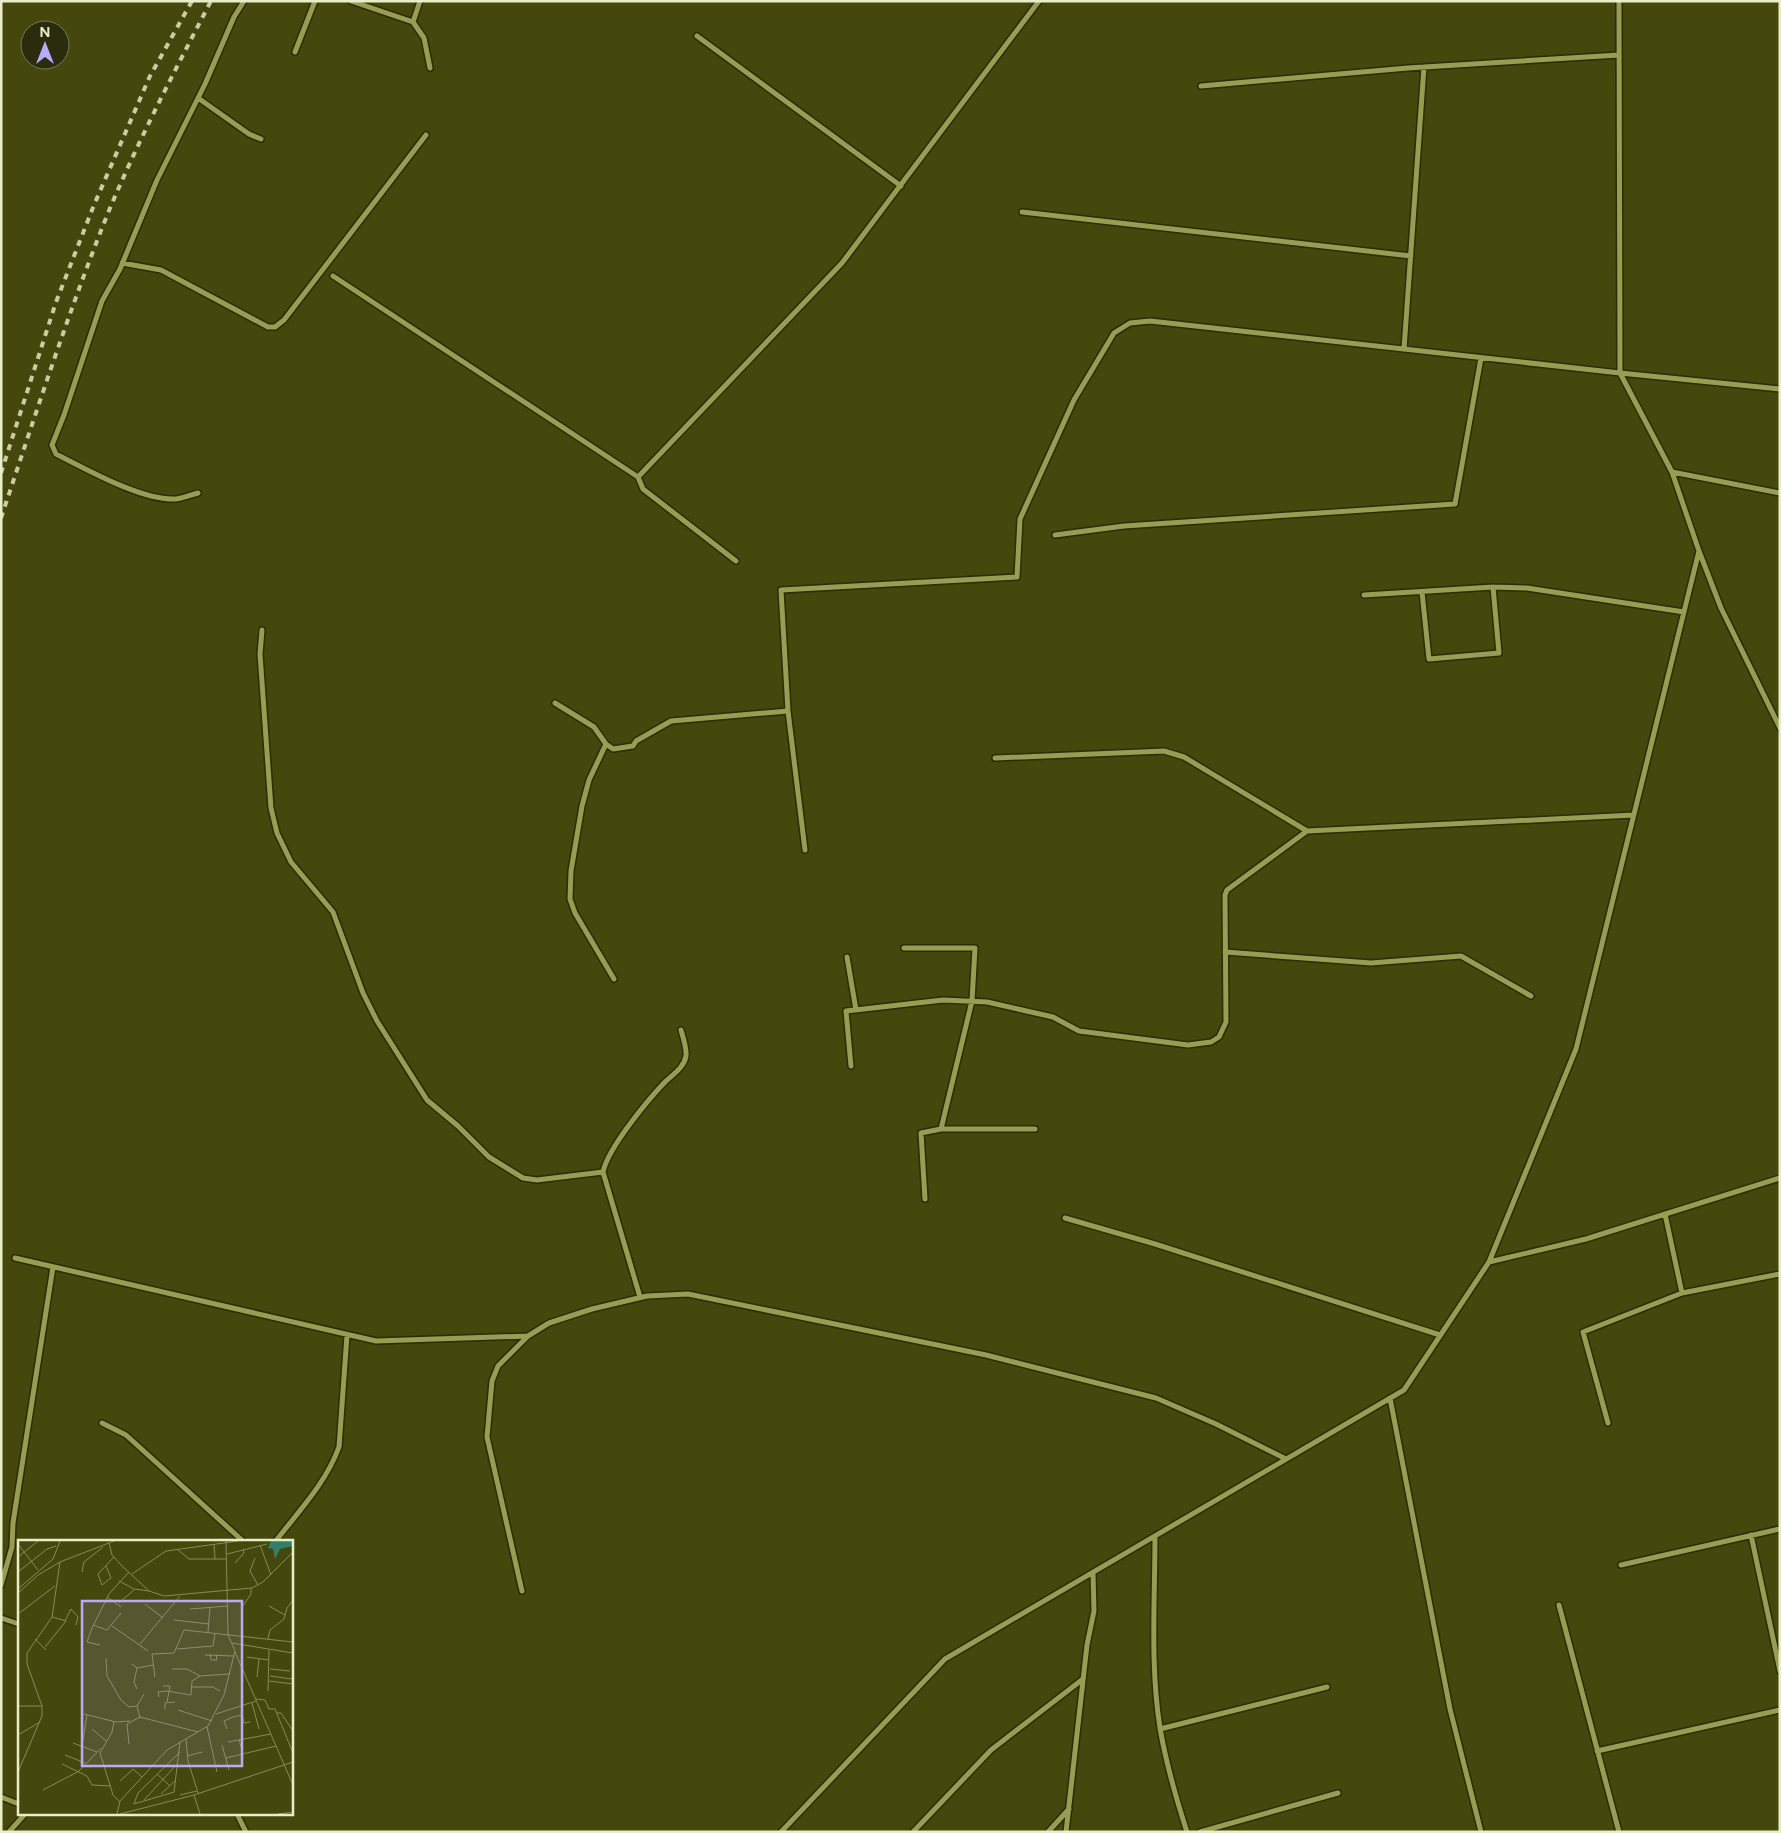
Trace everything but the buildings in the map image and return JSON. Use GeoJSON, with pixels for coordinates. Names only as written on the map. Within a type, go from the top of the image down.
{"type":"FeatureCollection","features":[{"type":"Feature","properties":{"kind":"street"},"geometry":{"type":"LineString","coordinates":[[198,493],[176,499],[144,493],[115,483],[56,454],[52,445],[102,302],[122,263],[157,180],[198,98],[234,17],[244,1]]}},
{"type":"Feature","properties":{"kind":"street"},"geometry":{"type":"LineString","coordinates":[[295,52],[315,1]]}},
{"type":"Feature","properties":{"kind":"street"},"geometry":{"type":"LineString","coordinates":[[351,1],[413,22],[424,38],[430,68]]}},
{"type":"Feature","properties":{"kind":"street"},"geometry":{"type":"LineString","coordinates":[[413,22],[420,1]]}},
{"type":"Feature","properties":{"kind":"street"},"geometry":{"type":"LineString","coordinates":[[638,477],[842,263],[1039,1]]}},
{"type":"Feature","properties":{"kind":"street"},"geometry":{"type":"LineString","coordinates":[[1619,1],[1620,373],[1672,472],[1721,608],[1780,728]]}},
{"type":"Feature","properties":{"kind":"street"},"geometry":{"type":"LineString","coordinates":[[697,36],[901,186]]}},
{"type":"Feature","properties":{"kind":"street"},"geometry":{"type":"LineString","coordinates":[[1201,86],[1424,67],[1619,55]]}},
{"type":"Feature","properties":{"kind":"street"},"geometry":{"type":"LineString","coordinates":[[1404,349],[1424,67]]}},
{"type":"Feature","properties":{"kind":"street"},"geometry":{"type":"LineString","coordinates":[[198,98],[249,134],[261,139]]}},
{"type":"Feature","properties":{"kind":"street"},"geometry":{"type":"LineString","coordinates":[[122,263],[161,270],[268,327],[275,327],[284,320],[426,135]]}},
{"type":"Feature","properties":{"kind":"street"},"geometry":{"type":"LineString","coordinates":[[1022,212],[1411,256]]}},
{"type":"Feature","properties":{"kind":"street"},"geometry":{"type":"LineString","coordinates":[[333,276],[638,477],[643,489],[736,561]]}},
{"type":"Feature","properties":{"kind":"street"},"geometry":{"type":"LineString","coordinates":[[805,850],[788,711],[780,590],[1017,577],[1020,519],[1074,400],[1114,333],[1130,323],[1150,320],[1481,358],[1780,389]]}},
{"type":"Feature","properties":{"kind":"street"},"geometry":{"type":"LineString","coordinates":[[1055,534],[1124,526],[1455,504],[1481,358]]}},
{"type":"Feature","properties":{"kind":"street"},"geometry":{"type":"LineString","coordinates":[[1672,472],[1780,493]]}},
{"type":"Feature","properties":{"kind":"street"},"geometry":{"type":"LineString","coordinates":[[781,1832],[945,1660],[1404,1390],[1489,1262],[1576,1049],[1699,551]]}},
{"type":"Feature","properties":{"kind":"street"},"geometry":{"type":"LineString","coordinates":[[1364,595],[1492,587],[1527,588],[1684,612]]}},
{"type":"Feature","properties":{"kind":"street"},"geometry":{"type":"LineString","coordinates":[[1422,592],[1429,659],[1499,653],[1492,587]]}},
{"type":"Feature","properties":{"kind":"street"},"geometry":{"type":"LineString","coordinates":[[262,630],[260,654],[271,808],[277,832],[291,862],[333,912],[362,993],[377,1021],[427,1100],[458,1126],[489,1157],[523,1178],[537,1180],[603,1172]]}},
{"type":"Feature","properties":{"kind":"street"},"geometry":{"type":"LineString","coordinates":[[555,703],[594,727],[606,744],[613,749],[633,746],[636,742],[671,721],[788,711]]}},
{"type":"Feature","properties":{"kind":"street"},"geometry":{"type":"LineString","coordinates":[[606,744],[589,780],[582,806],[571,871],[570,900],[614,979]]}},
{"type":"Feature","properties":{"kind":"street"},"geometry":{"type":"LineString","coordinates":[[995,758],[1164,751],[1184,757],[1307,831]]}},
{"type":"Feature","properties":{"kind":"street"},"geometry":{"type":"LineString","coordinates":[[851,1066],[846,1011],[943,1000],[987,1002],[1037,1012],[1053,1017],[1079,1031],[1188,1044],[1211,1042],[1218,1037],[1226,1022],[1224,895],[1227,890],[1307,831],[1634,814]]}},
{"type":"Feature","properties":{"kind":"street"},"geometry":{"type":"LineString","coordinates":[[904,948],[975,948],[972,1001],[942,1130]]}},
{"type":"Feature","properties":{"kind":"street"},"geometry":{"type":"LineString","coordinates":[[1226,952],[1371,963],[1461,956],[1531,996]]}},
{"type":"Feature","properties":{"kind":"street"},"geometry":{"type":"LineString","coordinates":[[847,956],[856,1010]]}},
{"type":"Feature","properties":{"kind":"street"},"geometry":{"type":"LineString","coordinates":[[640,1297],[603,1172],[604,1164],[620,1137],[682,1065],[686,1055],[681,1030]]}},
{"type":"Feature","properties":{"kind":"street"},"geometry":{"type":"LineString","coordinates":[[925,1199],[922,1133],[942,1130],[1035,1129]]}},
{"type":"Feature","properties":{"kind":"street"},"geometry":{"type":"LineString","coordinates":[[1489,1262],[1586,1239],[1780,1178]]}},
{"type":"Feature","properties":{"kind":"street"},"geometry":{"type":"LineString","coordinates":[[1665,1214],[1682,1292]]}},
{"type":"Feature","properties":{"kind":"street"},"geometry":{"type":"LineString","coordinates":[[1065,1218],[1155,1244],[1440,1335]]}},
{"type":"Feature","properties":{"kind":"street"},"geometry":{"type":"LineString","coordinates":[[15,1258],[376,1342],[528,1336]]}},
{"type":"Feature","properties":{"kind":"street"},"geometry":{"type":"LineString","coordinates":[[1,1585],[12,1547],[15,1513],[53,1267]]}},
{"type":"Feature","properties":{"kind":"street"},"geometry":{"type":"LineString","coordinates":[[1608,1423],[1583,1332],[1682,1292],[1780,1274]]}},
{"type":"Feature","properties":{"kind":"street"},"geometry":{"type":"LineString","coordinates":[[522,1591],[487,1437],[492,1381],[498,1366],[528,1336],[549,1323],[592,1309],[640,1297],[688,1294],[986,1355],[1156,1398],[1216,1424],[1286,1459]]}},
{"type":"Feature","properties":{"kind":"street"},"geometry":{"type":"LineString","coordinates":[[277,1540],[318,1488],[333,1464],[339,1448],[347,1335]]}},
{"type":"Feature","properties":{"kind":"street"},"geometry":{"type":"LineString","coordinates":[[1390,1398],[1450,1709],[1481,1832]]}},
{"type":"Feature","properties":{"kind":"street"},"geometry":{"type":"LineString","coordinates":[[102,1423],[126,1435],[242,1540]]}},
{"type":"Feature","properties":{"kind":"street"},"geometry":{"type":"LineString","coordinates":[[1621,1565],[1780,1529]]}},
{"type":"Feature","properties":{"kind":"street"},"geometry":{"type":"LineString","coordinates":[[1155,1536],[1155,1664],[1160,1729],[1172,1787],[1187,1832]]}},
{"type":"Feature","properties":{"kind":"street"},"geometry":{"type":"LineString","coordinates":[[1750,1536],[1780,1671]]}},
{"type":"Feature","properties":{"kind":"street"},"geometry":{"type":"LineString","coordinates":[[1066,1832],[1087,1645],[1094,1611],[1093,1573]]}},
{"type":"Feature","properties":{"kind":"street"},"geometry":{"type":"LineString","coordinates":[[1559,1605],[1619,1832]]}},
{"type":"Feature","properties":{"kind":"street"},"geometry":{"type":"LineString","coordinates":[[1,1618],[18,1624]]}},
{"type":"Feature","properties":{"kind":"street"},"geometry":{"type":"LineString","coordinates":[[912,1832],[991,1750],[1083,1679]]}},
{"type":"Feature","properties":{"kind":"street"},"geometry":{"type":"LineString","coordinates":[[1160,1729],[1327,1687]]}},
{"type":"Feature","properties":{"kind":"street"},"geometry":{"type":"LineString","coordinates":[[1598,1751],[1780,1710]]}},
{"type":"Feature","properties":{"kind":"street"},"geometry":{"type":"LineString","coordinates":[[1200,1832],[1338,1793]]}},
{"type":"Feature","properties":{"kind":"street"},"geometry":{"type":"LineString","coordinates":[[1,1797],[18,1804]]}},
{"type":"Feature","properties":{"kind":"street"},"geometry":{"type":"LineString","coordinates":[[1048,1832],[1069,1809]]}},
{"type":"Feature","properties":{"kind":"street"},"geometry":{"type":"LineString","coordinates":[[9,1832],[22,1816]]}},
{"type":"Feature","properties":{"kind":"street"},"geometry":{"type":"LineString","coordinates":[[238,1816],[246,1832]]}},
{"type":"Feature","properties":{"kind":"railway"},"geometry":{"type":"LineString","coordinates":[[1,473],[56,302],[94,205],[150,76],[192,1]]}},
{"type":"Feature","properties":{"kind":"railway"},"geometry":{"type":"LineString","coordinates":[[1,518],[39,403],[108,213],[144,132],[211,1]]}}]}
